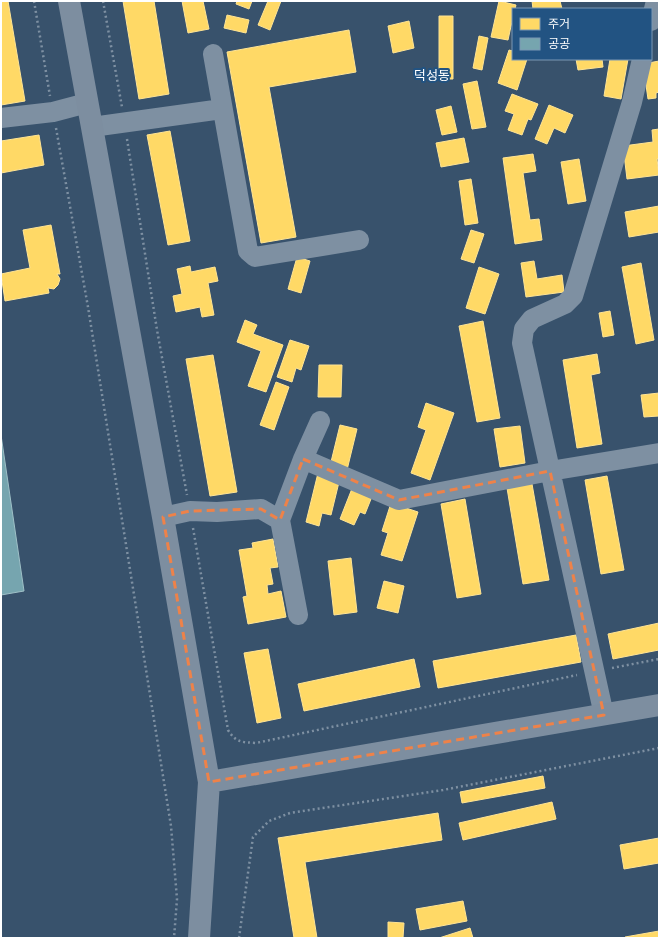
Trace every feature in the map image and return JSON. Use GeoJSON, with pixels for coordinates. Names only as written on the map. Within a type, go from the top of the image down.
{"type":"FeatureCollection","features":[{"type":"Feature","properties":{"kind":"main road"},"geometry":{"type":"LineString","coordinates":[[69,1],[210,782],[199,938]]}},
{"type":"Feature","properties":{"kind":"main road"},"geometry":{"type":"LineString","coordinates":[[210,782],[659,705]]}},
{"type":"Feature","properties":{"kind":"street"},"geometry":{"type":"LineString","coordinates":[[652,17],[656,1]]}},
{"type":"Feature","properties":{"kind":"street"},"geometry":{"type":"LineString","coordinates":[[213,54],[248,251],[255,257],[359,240]]}},
{"type":"Feature","properties":{"kind":"street"},"geometry":{"type":"LineString","coordinates":[[604,714],[522,343],[524,329],[532,319],[565,304],[573,296],[632,102],[642,60]]}},
{"type":"Feature","properties":{"kind":"street"},"geometry":{"type":"LineString","coordinates":[[1,118],[53,112],[87,104]]}},
{"type":"Feature","properties":{"kind":"street"},"geometry":{"type":"LineString","coordinates":[[92,127],[222,109]]}},
{"type":"Feature","properties":{"kind":"street"},"geometry":{"type":"LineString","coordinates":[[298,615],[280,520],[303,459],[320,421]]}},
{"type":"Feature","properties":{"kind":"street"},"geometry":{"type":"LineString","coordinates":[[303,459],[399,500],[550,471],[659,453]]}},
{"type":"Feature","properties":{"kind":"street"},"geometry":{"type":"LineString","coordinates":[[163,517],[190,511],[217,512],[261,509],[280,520]]}},
{"type":"Feature","properties":{"kind":"path"},"geometry":{"type":"LineString","coordinates":[[34,1],[88,307],[172,826],[177,899],[174,938]]}},
{"type":"Feature","properties":{"kind":"path"},"geometry":{"type":"LineString","coordinates":[[102,1],[124,122],[157,330],[228,730],[234,739],[243,742],[256,742],[594,671],[659,659]]}},
{"type":"Feature","properties":{"kind":"path"},"geometry":{"type":"LineString","coordinates":[[239,938],[253,837],[269,821],[290,813],[443,790],[659,748]]}},
{"type":"Feature","properties":{"kind":"highlighted area"},"geometry":{"type":"Polygon","coordinates":[[[303,459],[399,500],[550,471],[604,715],[209,782],[163,517],[190,511],[261,509],[280,520],[303,459]]]}},
{"type":"Feature","properties":{"kind":"building: 주거"},"geometry":{"type":"Polygon","coordinates":[[[1,1],[8,1],[25,101],[1,105],[1,1]]]}},
{"type":"Feature","properties":{"kind":"building: 주거"},"geometry":{"type":"Polygon","coordinates":[[[123,1],[154,1],[169,94],[139,99],[123,1]]]}},
{"type":"Feature","properties":{"kind":"building: 주거"},"geometry":{"type":"Polygon","coordinates":[[[182,1],[203,1],[209,29],[188,33],[182,1]]]}},
{"type":"Feature","properties":{"kind":"building: 주거"},"geometry":{"type":"Polygon","coordinates":[[[237,1],[252,1],[249,9],[236,4],[237,1]]]}},
{"type":"Feature","properties":{"kind":"building: 주거"},"geometry":{"type":"Polygon","coordinates":[[[268,1],[281,1],[270,30],[258,25],[268,1]]]}},
{"type":"Feature","properties":{"kind":"building: 주거"},"geometry":{"type":"Polygon","coordinates":[[[499,1],[516,5],[515,8],[512,8],[512,22],[508,40],[491,37],[499,1]]]}},
{"type":"Feature","properties":{"kind":"building: 주거"},"geometry":{"type":"Polygon","coordinates":[[[532,1],[560,1],[562,8],[533,8],[532,1]]]}},
{"type":"Feature","properties":{"kind":"building: 주거"},"geometry":{"type":"Polygon","coordinates":[[[227,15],[249,20],[246,33],[224,28],[227,15]]]}},
{"type":"Feature","properties":{"kind":"building: 주거"},"geometry":{"type":"Polygon","coordinates":[[[439,16],[453,16],[453,79],[439,79],[439,16]]]}},
{"type":"Feature","properties":{"kind":"building: 주거"},"geometry":{"type":"Polygon","coordinates":[[[409,21],[414,48],[393,53],[388,26],[409,21]]]}},
{"type":"Feature","properties":{"kind":"building: 주거"},"geometry":{"type":"Polygon","coordinates":[[[349,30],[356,72],[269,87],[296,237],[261,243],[227,52],[349,30]]]}},
{"type":"Feature","properties":{"kind":"building: 주거"},"geometry":{"type":"Polygon","coordinates":[[[479,36],[488,38],[482,70],[473,68],[479,36]]]}},
{"type":"Feature","properties":{"kind":"building: 주거"},"geometry":{"type":"Polygon","coordinates":[[[509,50],[512,51],[512,60],[527,60],[517,90],[498,83],[509,50]]]}},
{"type":"Feature","properties":{"kind":"building: 주거"},"geometry":{"type":"Polygon","coordinates":[[[576,60],[602,60],[603,67],[578,70],[576,60]]]}},
{"type":"Feature","properties":{"kind":"building: 주거"},"geometry":{"type":"Polygon","coordinates":[[[610,60],[628,60],[621,99],[604,96],[610,60]]]}},
{"type":"Feature","properties":{"kind":"building: 주거"},"geometry":{"type":"Polygon","coordinates":[[[659,61],[659,92],[656,93],[656,98],[648,99],[643,64],[659,61]]]}},
{"type":"Feature","properties":{"kind":"building: 주거"},"geometry":{"type":"Polygon","coordinates":[[[477,81],[486,127],[472,129],[463,84],[477,81]]]}},
{"type":"Feature","properties":{"kind":"building: 주거"},"geometry":{"type":"Polygon","coordinates":[[[512,94],[538,104],[531,120],[528,119],[522,135],[508,130],[514,114],[505,111],[512,94]]]}},
{"type":"Feature","properties":{"kind":"building: 주거"},"geometry":{"type":"Polygon","coordinates":[[[549,105],[573,115],[565,133],[554,128],[547,144],[535,139],[549,105]]]}},
{"type":"Feature","properties":{"kind":"building: 주거"},"geometry":{"type":"Polygon","coordinates":[[[451,106],[457,132],[442,135],[436,110],[451,106]]]}},
{"type":"Feature","properties":{"kind":"building: 주거"},"geometry":{"type":"Polygon","coordinates":[[[659,129],[659,159],[657,159],[659,175],[627,179],[623,146],[653,142],[652,130],[659,129]]]}},
{"type":"Feature","properties":{"kind":"building: 주거"},"geometry":{"type":"Polygon","coordinates":[[[170,131],[190,241],[168,245],[147,135],[170,131]]]}},
{"type":"Feature","properties":{"kind":"building: 주거"},"geometry":{"type":"Polygon","coordinates":[[[39,135],[44,165],[1,173],[1,141],[39,135]]]}},
{"type":"Feature","properties":{"kind":"building: 주거"},"geometry":{"type":"Polygon","coordinates":[[[464,138],[469,162],[441,167],[436,143],[464,138]]]}},
{"type":"Feature","properties":{"kind":"building: 주거"},"geometry":{"type":"Polygon","coordinates":[[[533,154],[536,171],[523,173],[530,220],[539,219],[542,240],[515,244],[503,158],[533,154]]]}},
{"type":"Feature","properties":{"kind":"building: 주거"},"geometry":{"type":"Polygon","coordinates":[[[579,159],[586,201],[568,204],[561,162],[579,159]]]}},
{"type":"Feature","properties":{"kind":"building: 주거"},"geometry":{"type":"Polygon","coordinates":[[[471,179],[478,223],[465,225],[459,181],[471,179]]]}},
{"type":"Feature","properties":{"kind":"building: 주거"},"geometry":{"type":"Polygon","coordinates":[[[659,206],[659,232],[629,237],[625,212],[659,206]]]}},
{"type":"Feature","properties":{"kind":"building: 주거"},"geometry":{"type":"Polygon","coordinates":[[[51,225],[60,274],[57,274],[60,279],[58,285],[54,289],[48,288],[49,293],[5,301],[1,274],[30,268],[23,230],[51,225]]]}},
{"type":"Feature","properties":{"kind":"building: 주거"},"geometry":{"type":"Polygon","coordinates":[[[471,230],[484,234],[474,263],[461,259],[471,230]]]}},
{"type":"Feature","properties":{"kind":"building: 주거"},"geometry":{"type":"Polygon","coordinates":[[[297,257],[310,261],[301,293],[288,289],[297,257]]]}},
{"type":"Feature","properties":{"kind":"building: 주거"},"geometry":{"type":"Polygon","coordinates":[[[534,261],[537,279],[562,275],[564,292],[526,297],[521,263],[534,261]]]}},
{"type":"Feature","properties":{"kind":"building: 주거"},"geometry":{"type":"Polygon","coordinates":[[[641,263],[654,340],[636,344],[622,267],[641,263]]]}},
{"type":"Feature","properties":{"kind":"building: 주거"},"geometry":{"type":"Polygon","coordinates":[[[190,266],[191,272],[215,267],[218,281],[208,283],[214,315],[202,317],[200,307],[176,312],[173,296],[182,294],[177,269],[190,266]]]}},
{"type":"Feature","properties":{"kind":"building: 주거"},"geometry":{"type":"Polygon","coordinates":[[[479,267],[499,274],[485,314],[466,308],[479,267]]]}},
{"type":"Feature","properties":{"kind":"building: 주거"},"geometry":{"type":"Polygon","coordinates":[[[610,311],[614,335],[603,337],[599,313],[610,311]]]}},
{"type":"Feature","properties":{"kind":"building: 주거"},"geometry":{"type":"Polygon","coordinates":[[[245,320],[257,325],[253,334],[283,345],[266,392],[248,386],[261,351],[237,342],[245,320]]]}},
{"type":"Feature","properties":{"kind":"building: 주거"},"geometry":{"type":"Polygon","coordinates":[[[483,321],[500,418],[477,422],[459,326],[483,321]]]}},
{"type":"Feature","properties":{"kind":"building: 주거"},"geometry":{"type":"Polygon","coordinates":[[[290,340],[309,346],[301,370],[296,368],[292,382],[277,377],[290,340]]]}},
{"type":"Feature","properties":{"kind":"building: 주거"},"geometry":{"type":"Polygon","coordinates":[[[597,354],[600,373],[591,375],[602,444],[577,448],[563,360],[597,354]]]}},
{"type":"Feature","properties":{"kind":"building: 주거"},"geometry":{"type":"Polygon","coordinates":[[[213,355],[237,492],[210,496],[186,359],[213,355]]]}},
{"type":"Feature","properties":{"kind":"building: 주거"},"geometry":{"type":"Polygon","coordinates":[[[319,365],[342,365],[341,397],[318,397],[319,365]]]}},
{"type":"Feature","properties":{"kind":"building: 주거"},"geometry":{"type":"Polygon","coordinates":[[[276,382],[289,387],[274,430],[260,425],[276,382]]]}},
{"type":"Feature","properties":{"kind":"building: 주거"},"geometry":{"type":"Polygon","coordinates":[[[659,393],[659,416],[644,417],[641,395],[659,393]]]}},
{"type":"Feature","properties":{"kind":"building: 주거"},"geometry":{"type":"Polygon","coordinates":[[[426,403],[454,413],[430,480],[411,473],[426,430],[418,427],[426,403]]]}},
{"type":"Feature","properties":{"kind":"building: 주거"},"geometry":{"type":"Polygon","coordinates":[[[340,425],[357,429],[347,470],[330,466],[340,425]]]}},
{"type":"Feature","properties":{"kind":"building: 주거"},"geometry":{"type":"Polygon","coordinates":[[[520,426],[525,463],[500,467],[494,429],[520,426]]]}},
{"type":"Feature","properties":{"kind":"building: 주거"},"geometry":{"type":"Polygon","coordinates":[[[318,473],[340,478],[331,515],[322,513],[319,526],[306,522],[318,473]]]}},
{"type":"Feature","properties":{"kind":"building: 주거"},"geometry":{"type":"Polygon","coordinates":[[[607,476],[624,570],[601,574],[585,480],[607,476]]]}},
{"type":"Feature","properties":{"kind":"building: 주거"},"geometry":{"type":"Polygon","coordinates":[[[532,484],[549,580],[523,584],[507,488],[532,484]]]}},
{"type":"Feature","properties":{"kind":"building: 주거"},"geometry":{"type":"Polygon","coordinates":[[[353,486],[373,494],[365,514],[360,512],[354,525],[340,519],[353,486]]]}},
{"type":"Feature","properties":{"kind":"building: 주거"},"geometry":{"type":"Polygon","coordinates":[[[465,499],[481,594],[457,598],[441,504],[465,499]]]}},
{"type":"Feature","properties":{"kind":"building: 주거"},"geometry":{"type":"Polygon","coordinates":[[[391,503],[418,512],[402,561],[381,555],[388,533],[382,531],[391,503]]]}},
{"type":"Feature","properties":{"kind":"building: 주거"},"geometry":{"type":"Polygon","coordinates":[[[273,539],[278,567],[270,568],[273,584],[267,585],[268,594],[281,591],[286,617],[248,624],[243,597],[247,596],[239,550],[253,548],[252,543],[273,539]]]}},
{"type":"Feature","properties":{"kind":"building: 주거"},"geometry":{"type":"Polygon","coordinates":[[[351,558],[357,612],[334,615],[328,561],[351,558]]]}},
{"type":"Feature","properties":{"kind":"building: 주거"},"geometry":{"type":"Polygon","coordinates":[[[384,581],[404,586],[398,613],[377,608],[384,581]]]}},
{"type":"Feature","properties":{"kind":"building: 주거"},"geometry":{"type":"Polygon","coordinates":[[[659,623],[659,650],[613,659],[608,634],[659,623]]]}},
{"type":"Feature","properties":{"kind":"building: 주거"},"geometry":{"type":"Polygon","coordinates":[[[576,635],[581,662],[438,688],[433,661],[576,635]]]}},
{"type":"Feature","properties":{"kind":"building: 주거"},"geometry":{"type":"Polygon","coordinates":[[[268,649],[281,718],[257,723],[244,653],[268,649]]]}},
{"type":"Feature","properties":{"kind":"building: 주거"},"geometry":{"type":"Polygon","coordinates":[[[414,659],[420,687],[304,711],[298,684],[414,659]]]}},
{"type":"Feature","properties":{"kind":"building: 주거"},"geometry":{"type":"Polygon","coordinates":[[[543,776],[545,788],[462,803],[460,792],[543,776]]]}},
{"type":"Feature","properties":{"kind":"building: 주거"},"geometry":{"type":"Polygon","coordinates":[[[552,802],[556,819],[463,840],[459,823],[552,802]]]}},
{"type":"Feature","properties":{"kind":"building: 주거"},"geometry":{"type":"Polygon","coordinates":[[[438,813],[442,840],[305,862],[317,938],[294,938],[278,838],[438,813]]]}},
{"type":"Feature","properties":{"kind":"building: 주거"},"geometry":{"type":"Polygon","coordinates":[[[659,838],[659,863],[624,869],[620,845],[659,838]]]}},
{"type":"Feature","properties":{"kind":"building: 주거"},"geometry":{"type":"Polygon","coordinates":[[[463,901],[467,921],[420,930],[416,909],[463,901]]]}},
{"type":"Feature","properties":{"kind":"building: 주거"},"geometry":{"type":"Polygon","coordinates":[[[388,922],[404,923],[403,938],[388,938],[388,922]]]}},
{"type":"Feature","properties":{"kind":"building: 주거"},"geometry":{"type":"Polygon","coordinates":[[[470,928],[473,938],[439,938],[470,928]]]}},
{"type":"Feature","properties":{"kind":"building: 주거"},"geometry":{"type":"Polygon","coordinates":[[[659,931],[659,938],[625,938],[625,937],[659,931]]]}},
{"type":"Feature","properties":{"kind":"building: 공공"},"geometry":{"type":"Polygon","coordinates":[[[1,435],[24,591],[1,595],[1,435]]]}},
{"type":"Feature","properties":{"kind":"district","name":"덕성동"},"geometry":{"type":"Point","coordinates":[432,75]}}]}
